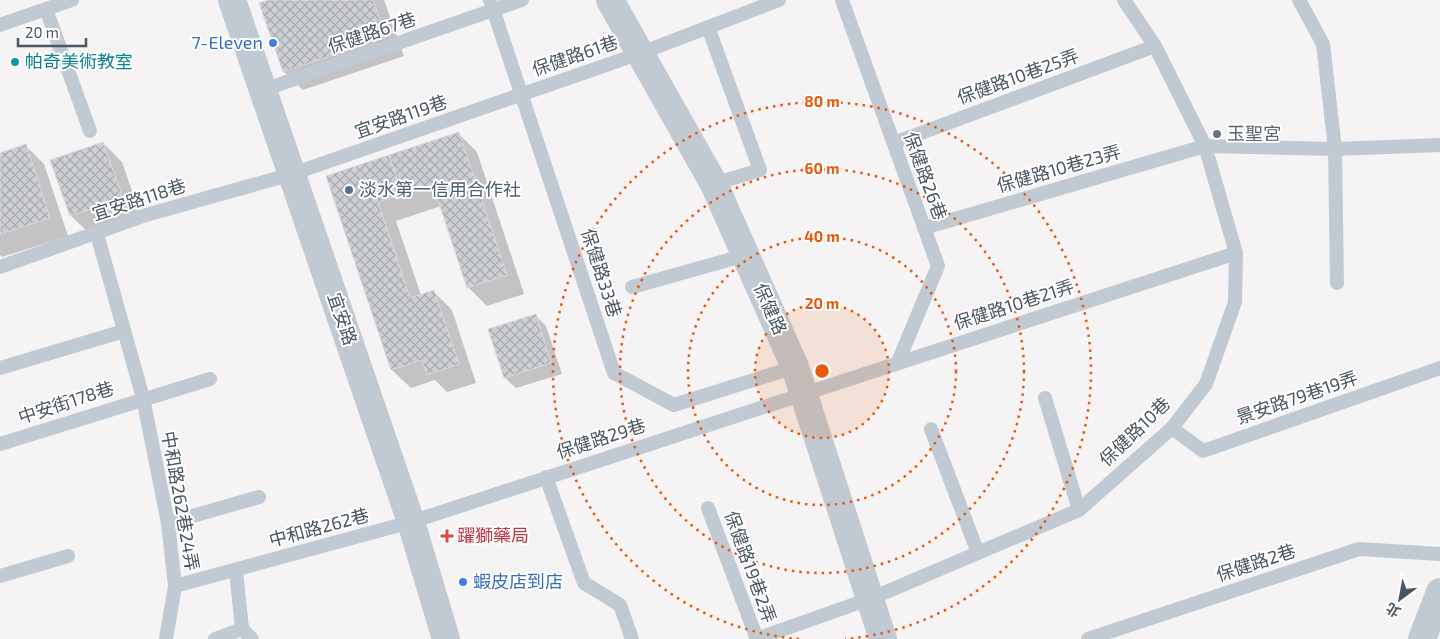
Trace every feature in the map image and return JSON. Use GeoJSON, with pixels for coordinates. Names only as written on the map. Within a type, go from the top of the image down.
{"type":"FeatureCollection","features":[{"type":"Feature","properties":{"kind":"street","name":"宜安路"},"geometry":{"type":"LineString","coordinates":[[232,0],[411,522],[446,639]]}},
{"type":"Feature","properties":{"kind":"street","name":"保健路"},"geometry":{"type":"LineString","coordinates":[[610,0],[714,184],[795,367],[872,598],[883,639]]}},
{"type":"Feature","properties":{"kind":"street"},"geometry":{"type":"LineString","coordinates":[[1422,639],[1440,592]]}},
{"type":"Feature","properties":{"kind":"lane"},"geometry":{"type":"LineString","coordinates":[[0,24],[72,0]]}},
{"type":"Feature","properties":{"kind":"lane","name":"保健路67巷"},"geometry":{"type":"LineString","coordinates":[[263,90],[492,6],[522,0]]}},
{"type":"Feature","properties":{"kind":"lane","name":"保健路61巷"},"geometry":{"type":"LineString","coordinates":[[522,95],[708,28],[778,0]]}},
{"type":"Feature","properties":{"kind":"lane","name":"保健路26巷"},"geometry":{"type":"LineString","coordinates":[[842,0],[938,266],[898,362]]}},
{"type":"Feature","properties":{"kind":"lane","name":"保健路10巷"},"geometry":{"type":"LineString","coordinates":[[756,639],[872,598],[1079,510],[1172,428],[1206,384],[1235,302],[1236,253],[1204,146],[1155,46],[1124,0]]}},
{"type":"Feature","properties":{"kind":"lane"},"geometry":{"type":"LineString","coordinates":[[1299,0],[1323,44],[1335,149],[1337,283]]}},
{"type":"Feature","properties":{"kind":"lane","name":"保健路33巷"},"geometry":{"type":"LineString","coordinates":[[492,6],[614,373],[674,406],[795,367]]}},
{"type":"Feature","properties":{"kind":"lane"},"geometry":{"type":"LineString","coordinates":[[46,9],[90,130]]}},
{"type":"Feature","properties":{"kind":"lane"},"geometry":{"type":"LineString","coordinates":[[708,28],[760,170],[714,184]]}},
{"type":"Feature","properties":{"kind":"lane","name":"保健路10巷25弄"},"geometry":{"type":"LineString","coordinates":[[894,143],[1155,46]]}},
{"type":"Feature","properties":{"kind":"lane","name":"宜安路119巷"},"geometry":{"type":"LineString","coordinates":[[292,174],[522,95]]}},
{"type":"Feature","properties":{"kind":"lane","name":"保健路10巷23弄"},"geometry":{"type":"LineString","coordinates":[[924,228],[1204,146],[1335,149],[1440,145]]}},
{"type":"Feature","properties":{"kind":"lane","name":"宜安路118巷"},"geometry":{"type":"LineString","coordinates":[[0,267],[146,215],[292,174]]}},
{"type":"Feature","properties":{"kind":"lane","name":"中和路262巷24弄"},"geometry":{"type":"LineString","coordinates":[[96,234],[143,398],[168,523],[175,586],[166,639]]}},
{"type":"Feature","properties":{"kind":"lane","name":"保健路10巷21弄"},"geometry":{"type":"LineString","coordinates":[[804,393],[1236,253]]}},
{"type":"Feature","properties":{"kind":"lane"},"geometry":{"type":"LineString","coordinates":[[632,287],[746,255]]}},
{"type":"Feature","properties":{"kind":"lane"},"geometry":{"type":"LineString","coordinates":[[0,368],[124,331]]}},
{"type":"Feature","properties":{"kind":"lane","name":"景安路79巷19弄"},"geometry":{"type":"LineString","coordinates":[[1172,428],[1203,451],[1440,368]]}},
{"type":"Feature","properties":{"kind":"lane","name":"中安街178巷"},"geometry":{"type":"LineString","coordinates":[[0,444],[143,398],[210,379]]}},
{"type":"Feature","properties":{"kind":"lane","name":"保健路29巷"},"geometry":{"type":"LineString","coordinates":[[411,522],[804,393]]}},
{"type":"Feature","properties":{"kind":"lane"},"geometry":{"type":"LineString","coordinates":[[1045,398],[1079,510]]}},
{"type":"Feature","properties":{"kind":"lane"},"geometry":{"type":"LineString","coordinates":[[931,429],[978,553]]}},
{"type":"Feature","properties":{"kind":"lane"},"geometry":{"type":"LineString","coordinates":[[546,477],[584,583],[620,606],[632,639]]}},
{"type":"Feature","properties":{"kind":"lane"},"geometry":{"type":"LineString","coordinates":[[168,523],[258,497]]}},
{"type":"Feature","properties":{"kind":"lane","name":"保健路19巷2弄"},"geometry":{"type":"LineString","coordinates":[[708,508],[756,639]]}},
{"type":"Feature","properties":{"kind":"lane","name":"中和路262巷"},"geometry":{"type":"LineString","coordinates":[[175,586],[411,522]]}},
{"type":"Feature","properties":{"kind":"lane","name":"保健路2巷"},"geometry":{"type":"LineString","coordinates":[[1088,639],[1359,549],[1440,554]]}},
{"type":"Feature","properties":{"kind":"lane"},"geometry":{"type":"LineString","coordinates":[[0,576],[68,556]]}},
{"type":"Feature","properties":{"kind":"lane"},"geometry":{"type":"LineString","coordinates":[[216,639],[247,634],[236,570]]}},
{"type":"Feature","properties":{"kind":"building"},"geometry":{"type":"Polygon","coordinates":[[[269,0],[373,0],[386,37],[283,72],[259,3],[269,0]]]}},
{"type":"Feature","properties":{"kind":"building"},"geometry":{"type":"Polygon","coordinates":[[[459,132],[507,275],[467,288],[433,185],[402,194],[389,155],[459,132]]]}},
{"type":"Feature","properties":{"kind":"building"},"geometry":{"type":"Polygon","coordinates":[[[103,142],[123,198],[70,216],[50,160],[103,142]]]}},
{"type":"Feature","properties":{"kind":"building"},"geometry":{"type":"Polygon","coordinates":[[[26,144],[50,218],[0,234],[0,153],[26,144]]]}},
{"type":"Feature","properties":{"kind":"building"},"geometry":{"type":"Polygon","coordinates":[[[389,155],[402,194],[378,202],[410,298],[434,290],[459,364],[427,375],[422,360],[391,370],[326,176],[389,155]]]}},
{"type":"Feature","properties":{"kind":"building"},"geometry":{"type":"Polygon","coordinates":[[[536,314],[551,363],[504,378],[488,329],[536,314]]]}},
{"type":"Feature","properties":{"kind":"place","name":"7-Eleven"},"geometry":{"type":"Point","coordinates":[273,43]}},
{"type":"Feature","properties":{"kind":"place","name":"帕奇美術教室"},"geometry":{"type":"Point","coordinates":[15,62]}},
{"type":"Feature","properties":{"kind":"place","name":"玉聖宮"},"geometry":{"type":"Point","coordinates":[1217,134]}},
{"type":"Feature","properties":{"kind":"place","name":"淡水第一信用合作社"},"geometry":{"type":"Point","coordinates":[349,190]}},
{"type":"Feature","properties":{"kind":"place","name":"躍獅藥局"},"geometry":{"type":"Point","coordinates":[447,536]}},
{"type":"Feature","properties":{"kind":"place","name":"蝦皮店到店"},"geometry":{"type":"Point","coordinates":[463,582]}}]}
